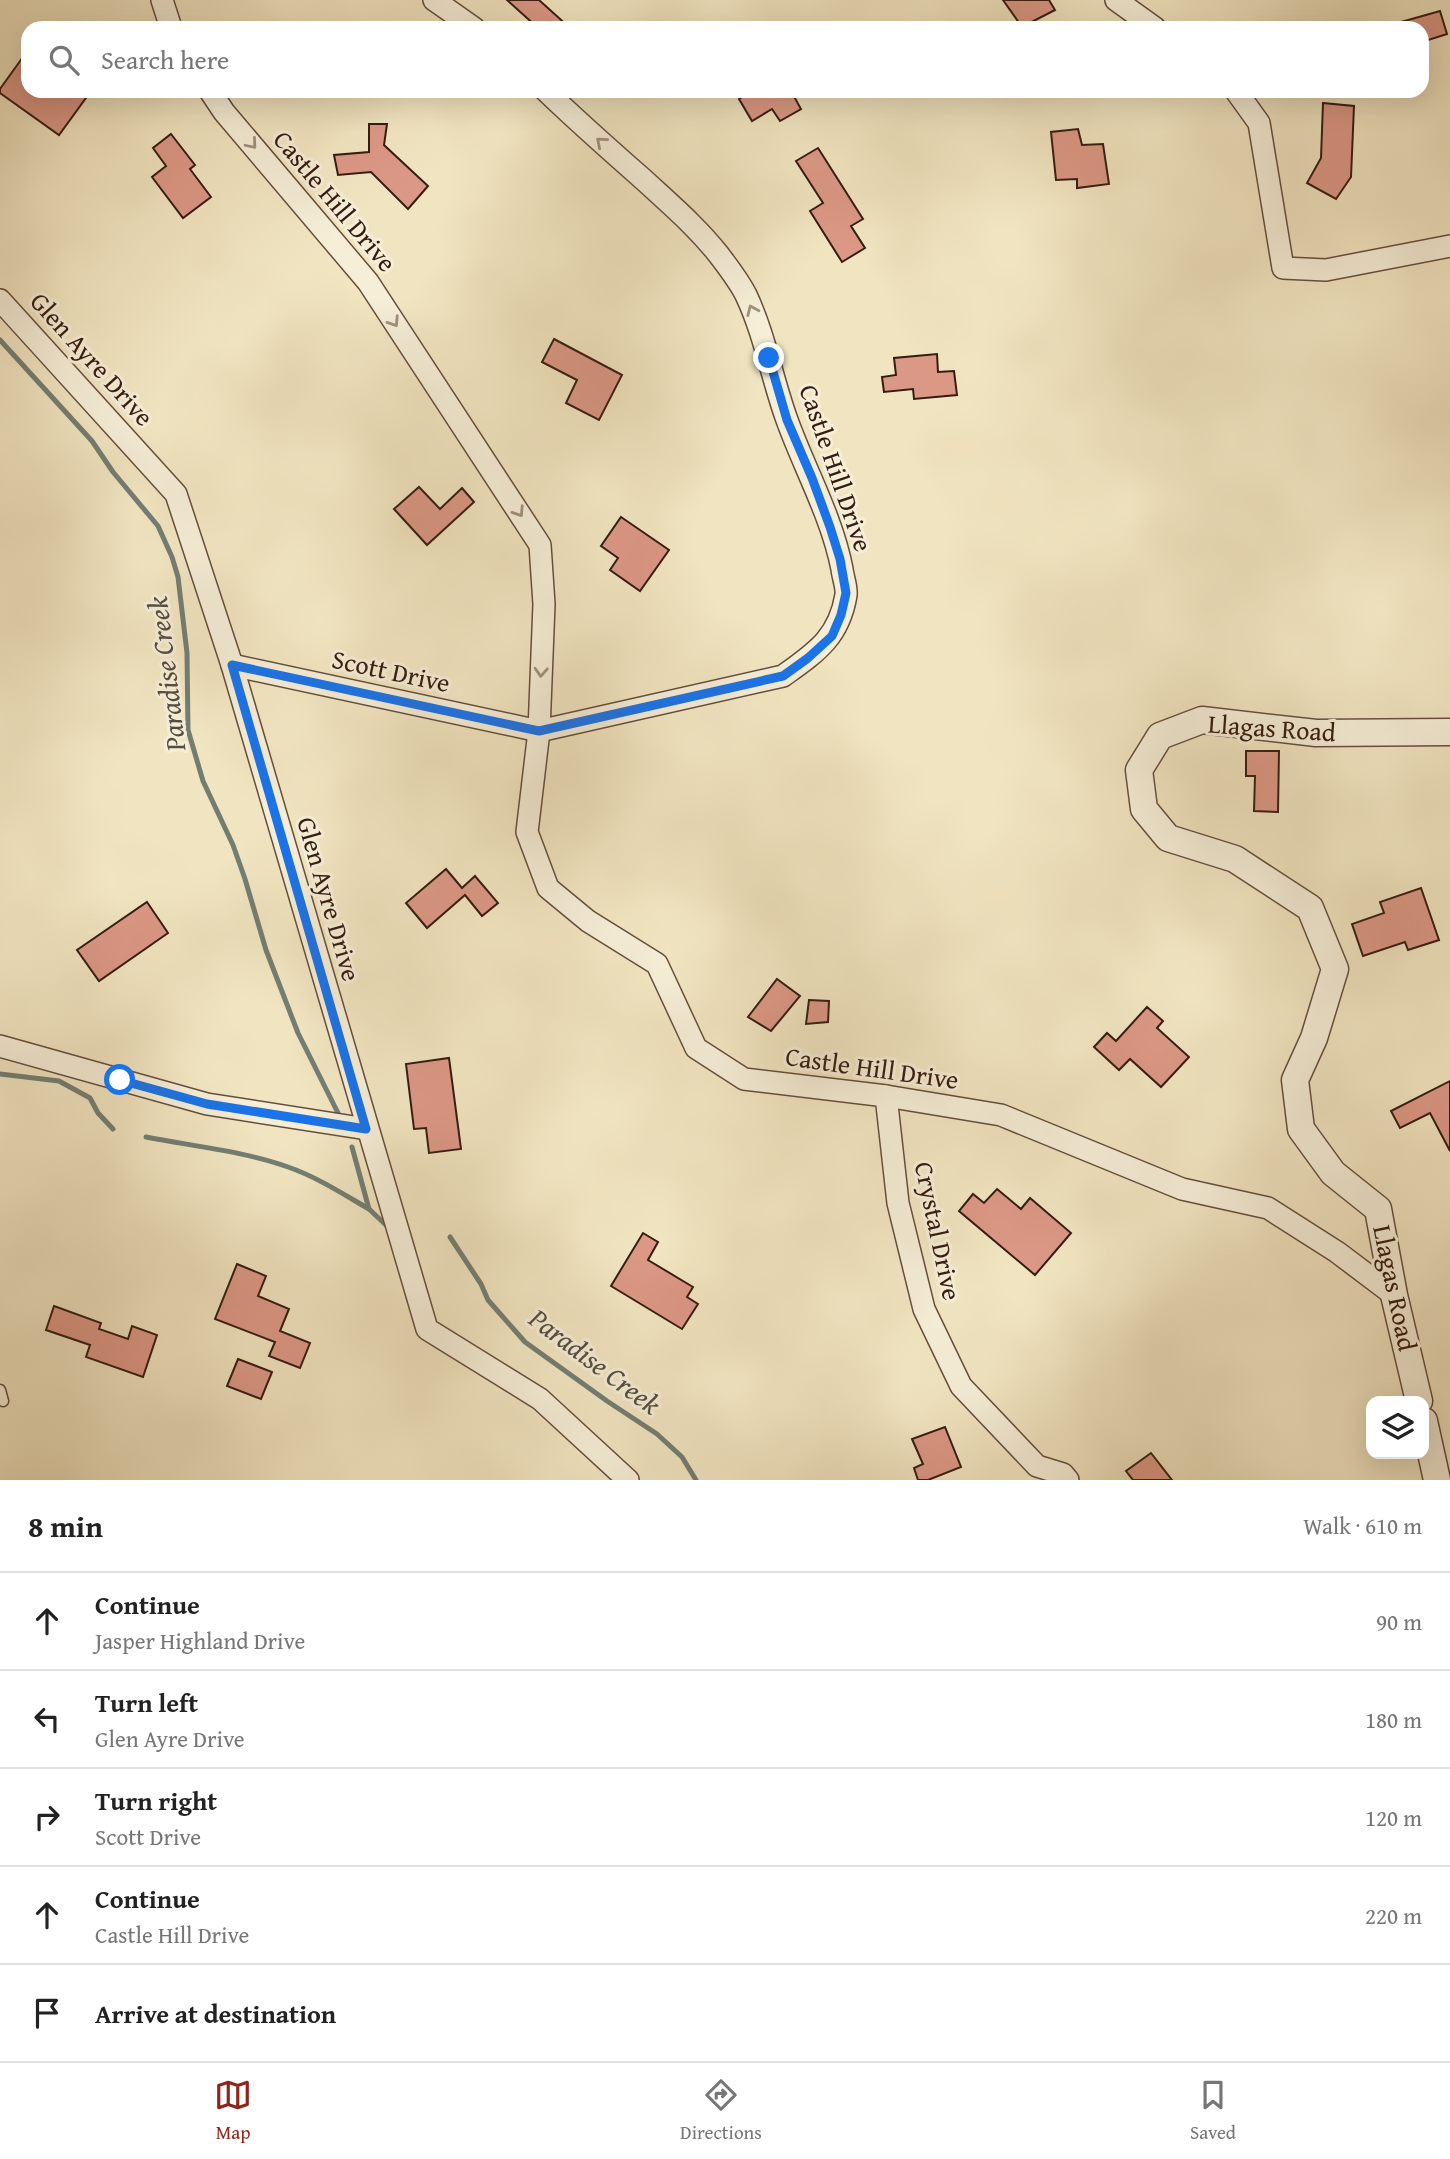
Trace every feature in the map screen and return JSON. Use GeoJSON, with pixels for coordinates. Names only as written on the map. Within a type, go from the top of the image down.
{"type":"FeatureCollection","features":[{"type":"Feature","properties":{"kind":"street"},"geometry":{"type":"LineString","coordinates":[[162,0],[169,21]]}},
{"type":"Feature","properties":{"kind":"street"},"geometry":{"type":"LineString","coordinates":[[434,0],[464,21]]}},
{"type":"Feature","properties":{"kind":"street"},"geometry":{"type":"LineString","coordinates":[[1116,0],[1145,21]]}},
{"type":"Feature","properties":{"kind":"street","name":"Castle Hill Drive"},"geometry":{"type":"LineString","coordinates":[[215,98],[368,282],[540,545],[544,604],[539,731],[527,832],[548,888],[588,921],[657,964],[696,1048],[744,1079],[886,1096],[1001,1115],[1182,1189],[1268,1208],[1337,1252],[1394,1294]]}},
{"type":"Feature","properties":{"kind":"street","name":"Castle Hill Drive"},"geometry":{"type":"LineString","coordinates":[[539,731],[783,676],[832,636],[846,593],[840,559],[830,527],[787,420],[760,328],[744,292],[719,255],[690,221],[553,98]]}},
{"type":"Feature","properties":{"kind":"street"},"geometry":{"type":"LineString","coordinates":[[1241,98],[1259,123],[1283,268],[1326,270],[1450,246]]}},
{"type":"Feature","properties":{"kind":"street","name":"Glen Ayre Drive"},"geometry":{"type":"LineString","coordinates":[[0,300],[176,494],[232,665],[426,1329],[540,1399],[628,1480]]}},
{"type":"Feature","properties":{"kind":"street","name":"Scott Drive"},"geometry":{"type":"LineString","coordinates":[[232,665],[539,731]]}},
{"type":"Feature","properties":{"kind":"street","name":"Llagas Road"},"geometry":{"type":"LineString","coordinates":[[1418,1396],[1378,1209],[1333,1173],[1301,1129],[1295,1080],[1314,1038],[1335,969],[1310,908],[1235,859],[1168,838],[1144,809],[1139,770],[1160,736],[1202,720],[1316,733],[1450,732]]}},
{"type":"Feature","properties":{"kind":"street"},"geometry":{"type":"LineString","coordinates":[[0,1046],[207,1104],[366,1129]]}},
{"type":"Feature","properties":{"kind":"street","name":"Crystal Drive"},"geometry":{"type":"LineString","coordinates":[[886,1096],[898,1203],[924,1309],[961,1386],[1038,1473],[1063,1474],[1068,1480]]}},
{"type":"Feature","properties":{"kind":"street"},"geometry":{"type":"LineString","coordinates":[[1429,1444],[1437,1480]]}},
{"type":"Feature","properties":{"kind":"building"},"geometry":{"type":"Polygon","coordinates":[[[507,0],[539,0],[562,21],[530,21],[507,0]]]}},
{"type":"Feature","properties":{"kind":"building"},"geometry":{"type":"Polygon","coordinates":[[[1003,0],[1049,0],[1055,10],[1034,21],[1018,21],[1003,0]]]}},
{"type":"Feature","properties":{"kind":"building"},"geometry":{"type":"Polygon","coordinates":[[[1440,11],[1447,34],[1429,40],[1429,21],[1405,21],[1440,11]]]}},
{"type":"Feature","properties":{"kind":"building"},"geometry":{"type":"Polygon","coordinates":[[[21,60],[21,98],[86,98],[59,135],[0,93],[0,89],[21,60]]]}},
{"type":"Feature","properties":{"kind":"building"},"geometry":{"type":"Polygon","coordinates":[[[795,98],[801,109],[780,121],[772,109],[752,121],[739,99],[795,98]]]}},
{"type":"Feature","properties":{"kind":"building"},"geometry":{"type":"Polygon","coordinates":[[[1323,103],[1354,106],[1351,177],[1336,199],[1307,183],[1321,158],[1323,103]]]}},
{"type":"Feature","properties":{"kind":"building"},"geometry":{"type":"Polygon","coordinates":[[[369,124],[387,124],[384,145],[428,186],[408,209],[371,172],[338,175],[334,155],[369,152],[369,124]]]}},
{"type":"Feature","properties":{"kind":"building"},"geometry":{"type":"Polygon","coordinates":[[[1078,129],[1082,145],[1103,144],[1109,184],[1077,188],[1077,179],[1056,180],[1051,132],[1078,129]]]}},
{"type":"Feature","properties":{"kind":"building"},"geometry":{"type":"Polygon","coordinates":[[[171,134],[195,165],[190,169],[211,197],[183,218],[152,177],[166,166],[153,148],[171,134]]]}},
{"type":"Feature","properties":{"kind":"building"},"geometry":{"type":"Polygon","coordinates":[[[818,148],[863,219],[851,226],[865,248],[842,262],[810,211],[823,203],[796,161],[818,148]]]}},
{"type":"Feature","properties":{"kind":"building"},"geometry":{"type":"Polygon","coordinates":[[[554,339],[622,375],[599,420],[566,403],[577,380],[542,362],[554,339]]]}},
{"type":"Feature","properties":{"kind":"building"},"geometry":{"type":"Polygon","coordinates":[[[937,354],[938,372],[954,371],[957,395],[914,399],[913,389],[884,392],[882,377],[896,375],[894,358],[937,354]]]}},
{"type":"Feature","properties":{"kind":"building"},"geometry":{"type":"Polygon","coordinates":[[[419,487],[440,509],[462,488],[474,502],[427,545],[394,509],[419,487]]]}},
{"type":"Feature","properties":{"kind":"building"},"geometry":{"type":"Polygon","coordinates":[[[621,517],[669,550],[640,591],[610,570],[618,558],[601,546],[621,517]]]}},
{"type":"Feature","properties":{"kind":"building"},"geometry":{"type":"Polygon","coordinates":[[[1246,751],[1279,751],[1278,812],[1254,811],[1255,776],[1246,776],[1246,751]]]}},
{"type":"Feature","properties":{"kind":"building"},"geometry":{"type":"Polygon","coordinates":[[[446,869],[462,888],[475,876],[498,903],[482,916],[465,895],[427,928],[406,903],[446,869]]]}},
{"type":"Feature","properties":{"kind":"building"},"geometry":{"type":"Polygon","coordinates":[[[1421,888],[1439,940],[1408,950],[1405,942],[1363,956],[1352,924],[1384,913],[1380,902],[1421,888]]]}},
{"type":"Feature","properties":{"kind":"building"},"geometry":{"type":"Polygon","coordinates":[[[147,902],[168,933],[99,981],[77,950],[147,902]]]}},
{"type":"Feature","properties":{"kind":"building"},"geometry":{"type":"Polygon","coordinates":[[[777,979],[800,996],[771,1031],[748,1017],[777,979]]]}},
{"type":"Feature","properties":{"kind":"building"},"geometry":{"type":"Polygon","coordinates":[[[809,1000],[829,1001],[828,1022],[806,1024],[809,1000]]]}},
{"type":"Feature","properties":{"kind":"building"},"geometry":{"type":"Polygon","coordinates":[[[1147,1007],[1163,1021],[1157,1028],[1189,1057],[1161,1087],[1130,1059],[1119,1070],[1094,1047],[1107,1033],[1116,1041],[1147,1007]]]}},
{"type":"Feature","properties":{"kind":"building"},"geometry":{"type":"Polygon","coordinates":[[[449,1058],[461,1149],[429,1153],[426,1128],[414,1129],[406,1064],[449,1058]]]}},
{"type":"Feature","properties":{"kind":"building"},"geometry":{"type":"Polygon","coordinates":[[[1450,1081],[1450,1151],[1430,1113],[1400,1128],[1391,1111],[1450,1081]]]}},
{"type":"Feature","properties":{"kind":"building"},"geometry":{"type":"Polygon","coordinates":[[[997,1189],[1021,1209],[1030,1198],[1071,1233],[1035,1275],[959,1211],[973,1194],[984,1203],[997,1189]]]}},
{"type":"Feature","properties":{"kind":"building"},"geometry":{"type":"Polygon","coordinates":[[[643,1233],[658,1242],[648,1260],[693,1287],[687,1297],[698,1304],[682,1329],[611,1286],[643,1233]]]}},
{"type":"Feature","properties":{"kind":"building"},"geometry":{"type":"Polygon","coordinates":[[[237,1264],[266,1276],[258,1296],[289,1309],[280,1331],[310,1343],[300,1368],[269,1356],[275,1342],[215,1319],[237,1264]]]}},
{"type":"Feature","properties":{"kind":"building"},"geometry":{"type":"Polygon","coordinates":[[[54,1306],[101,1323],[99,1329],[128,1339],[132,1326],[157,1335],[143,1377],[86,1357],[90,1345],[46,1330],[54,1306]]]}},
{"type":"Feature","properties":{"kind":"building"},"geometry":{"type":"Polygon","coordinates":[[[238,1359],[272,1372],[261,1399],[227,1386],[238,1359]]]}},
{"type":"Feature","properties":{"kind":"building"},"geometry":{"type":"Polygon","coordinates":[[[945,1427],[961,1467],[928,1480],[918,1480],[914,1468],[923,1464],[912,1439],[945,1427]]]}},
{"type":"Feature","properties":{"kind":"building"},"geometry":{"type":"Polygon","coordinates":[[[1151,1453],[1172,1480],[1133,1480],[1126,1471],[1151,1453]]]}},
{"type":"Feature","properties":{"kind":"waterway","name":"Paradise Creek"},"geometry":{"type":"LineString","coordinates":[[0,340],[92,441],[113,472],[158,526],[172,557],[178,577],[187,653],[188,730],[203,781],[233,845],[266,950],[298,1033],[341,1119]]}},
{"type":"Feature","properties":{"kind":"waterway"},"geometry":{"type":"LineString","coordinates":[[0,1074],[59,1081],[90,1098],[98,1113],[113,1129]]}},
{"type":"Feature","properties":{"kind":"waterway"},"geometry":{"type":"LineString","coordinates":[[146,1137],[271,1161],[320,1181],[369,1209]]}},
{"type":"Feature","properties":{"kind":"waterway","name":"Paradise Creek"},"geometry":{"type":"LineString","coordinates":[[352,1147],[369,1209],[387,1226]]}},
{"type":"Feature","properties":{"kind":"waterway","name":"Paradise Creek"},"geometry":{"type":"LineString","coordinates":[[450,1237],[481,1284],[488,1300],[525,1342],[657,1434],[682,1457],[696,1480]]}},
{"type":"Feature","properties":{"kind":"route"},"geometry":{"type":"LineString","coordinates":[[120,1080],[207,1104],[366,1129],[232,665],[539,731],[783,676],[832,636],[846,593],[840,559],[812,478],[787,420],[769,358]]}}]}
